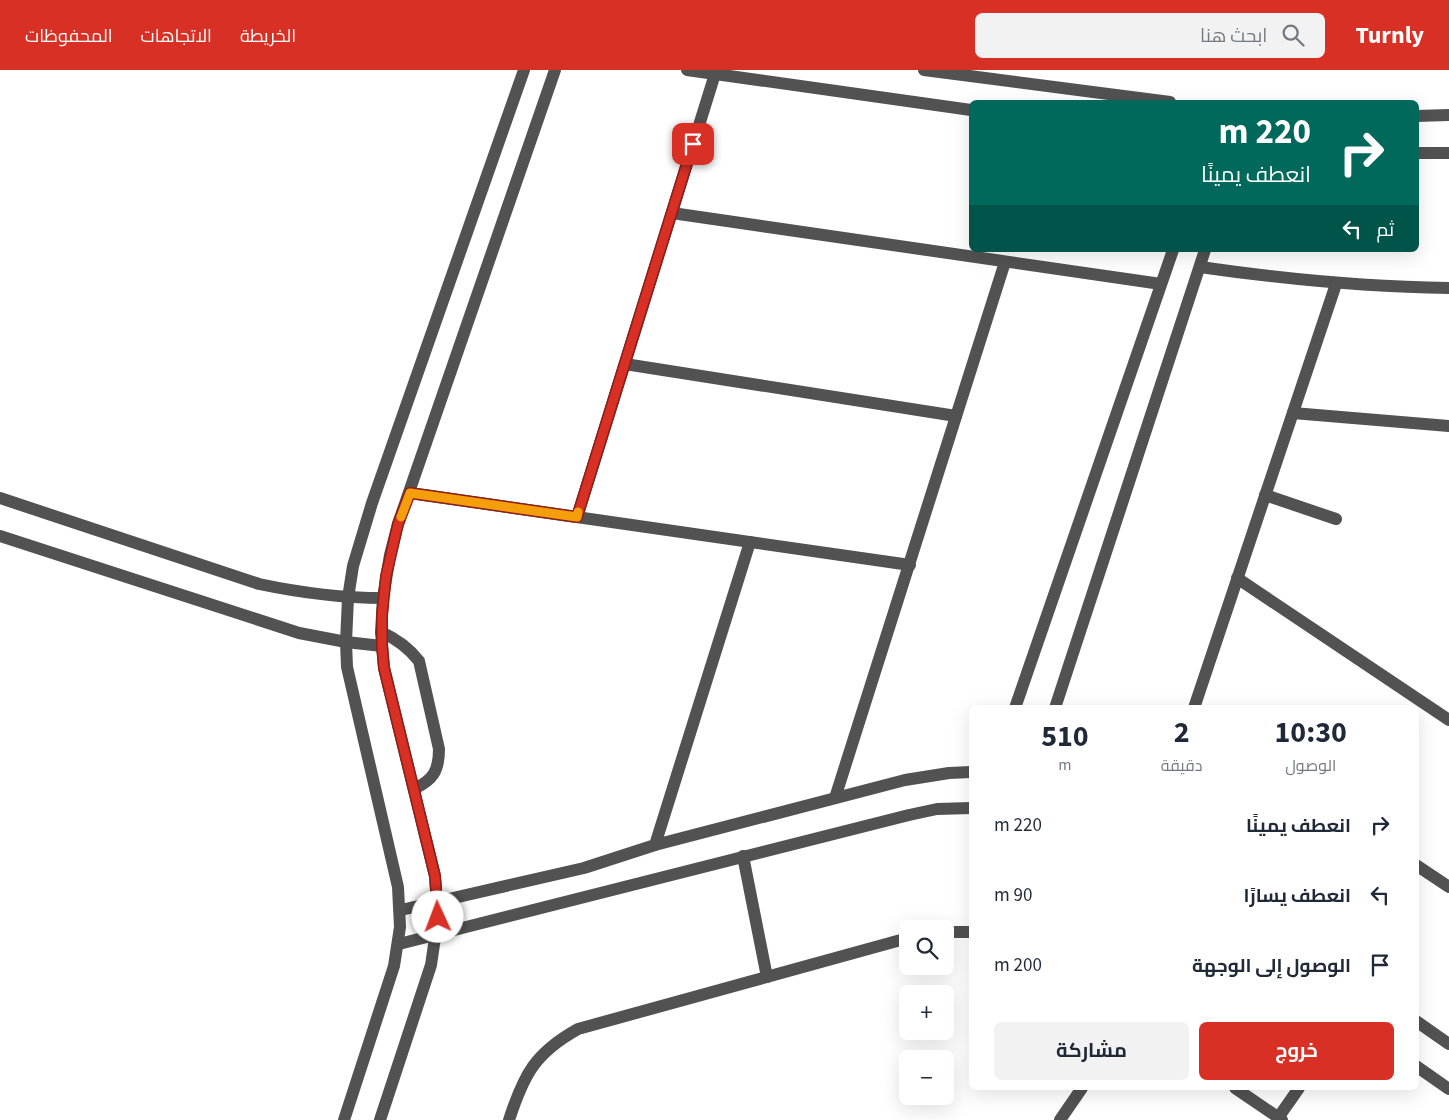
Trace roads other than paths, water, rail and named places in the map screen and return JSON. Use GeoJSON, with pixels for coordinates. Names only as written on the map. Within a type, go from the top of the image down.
{"type":"FeatureCollection","features":[{"type":"Feature","properties":{"kind":"street"},"geometry":{"type":"LineString","coordinates":[[344,1120],[394,966],[399,944],[400,910],[398,887],[347,667],[348,598],[353,566],[362,534],[524,70]]}},
{"type":"Feature","properties":{"kind":"street"},"geometry":{"type":"LineString","coordinates":[[380,1120],[431,965],[437,934],[438,900],[435,876],[384,668],[381,632],[383,598],[390,555],[398,524],[555,70]]}},
{"type":"Feature","properties":{"kind":"street"},"geometry":{"type":"LineString","coordinates":[[688,70],[969,110]]}},
{"type":"Feature","properties":{"kind":"street"},"geometry":{"type":"LineString","coordinates":[[924,70],[1155,100]]}},
{"type":"Feature","properties":{"kind":"street"},"geometry":{"type":"LineString","coordinates":[[577,517],[715,74]]}},
{"type":"Feature","properties":{"kind":"street"},"geometry":{"type":"LineString","coordinates":[[1419,116],[1449,115]]}},
{"type":"Feature","properties":{"kind":"street"},"geometry":{"type":"LineString","coordinates":[[1419,153],[1449,153]]}},
{"type":"Feature","properties":{"kind":"street"},"geometry":{"type":"LineString","coordinates":[[672,213],[1161,284]]}},
{"type":"Feature","properties":{"kind":"street"},"geometry":{"type":"LineString","coordinates":[[1016,705],[1172,252]]}},
{"type":"Feature","properties":{"kind":"street"},"geometry":{"type":"LineString","coordinates":[[1056,705],[1204,252]]}},
{"type":"Feature","properties":{"kind":"street"},"geometry":{"type":"LineString","coordinates":[[835,798],[1005,262]]}},
{"type":"Feature","properties":{"kind":"street"},"geometry":{"type":"LineString","coordinates":[[1200,267],[1336,284],[1449,288]]}},
{"type":"Feature","properties":{"kind":"street"},"geometry":{"type":"LineString","coordinates":[[1195,705],[1336,284]]}},
{"type":"Feature","properties":{"kind":"street"},"geometry":{"type":"LineString","coordinates":[[624,364],[956,416]]}},
{"type":"Feature","properties":{"kind":"street"},"geometry":{"type":"LineString","coordinates":[[1293,413],[1449,426]]}},
{"type":"Feature","properties":{"kind":"street"},"geometry":{"type":"LineString","coordinates":[[410,493],[910,564]]}},
{"type":"Feature","properties":{"kind":"street"},"geometry":{"type":"LineString","coordinates":[[1265,495],[1336,519]]}},
{"type":"Feature","properties":{"kind":"street"},"geometry":{"type":"LineString","coordinates":[[0,498],[259,584],[303,593],[348,598],[383,598]]}},
{"type":"Feature","properties":{"kind":"street"},"geometry":{"type":"LineString","coordinates":[[0,536],[298,633],[346,642],[382,646]]}},
{"type":"Feature","properties":{"kind":"street"},"geometry":{"type":"LineString","coordinates":[[655,845],[750,542]]}},
{"type":"Feature","properties":{"kind":"street"},"geometry":{"type":"LineString","coordinates":[[1237,578],[1449,720]]}},
{"type":"Feature","properties":{"kind":"street"},"geometry":{"type":"LineString","coordinates":[[381,632],[396,639],[410,649],[419,661],[439,750],[439,762],[434,774],[425,783],[414,788]]}},
{"type":"Feature","properties":{"kind":"street"},"geometry":{"type":"LineString","coordinates":[[400,910],[584,868],[655,845],[905,780],[949,773],[969,772]]}},
{"type":"Feature","properties":{"kind":"street"},"geometry":{"type":"LineString","coordinates":[[399,944],[909,815],[938,809],[969,808]]}},
{"type":"Feature","properties":{"kind":"street"},"geometry":{"type":"LineString","coordinates":[[743,856],[767,977]]}},
{"type":"Feature","properties":{"kind":"street"},"geometry":{"type":"LineString","coordinates":[[1419,866],[1449,887]]}},
{"type":"Feature","properties":{"kind":"street"},"geometry":{"type":"LineString","coordinates":[[954,932],[969,932]]}},
{"type":"Feature","properties":{"kind":"street"},"geometry":{"type":"LineString","coordinates":[[509,1120],[518,1092],[530,1070],[556,1042],[578,1028],[899,940]]}},
{"type":"Feature","properties":{"kind":"street"},"geometry":{"type":"LineString","coordinates":[[1419,1023],[1449,1044]]}},
{"type":"Feature","properties":{"kind":"street"},"geometry":{"type":"LineString","coordinates":[[1419,1068],[1449,1089]]}},
{"type":"Feature","properties":{"kind":"street"},"geometry":{"type":"LineString","coordinates":[[1060,1120],[1081,1090]]}},
{"type":"Feature","properties":{"kind":"street"},"geometry":{"type":"LineString","coordinates":[[1238,1090],[1280,1119],[1298,1090]]}}]}
